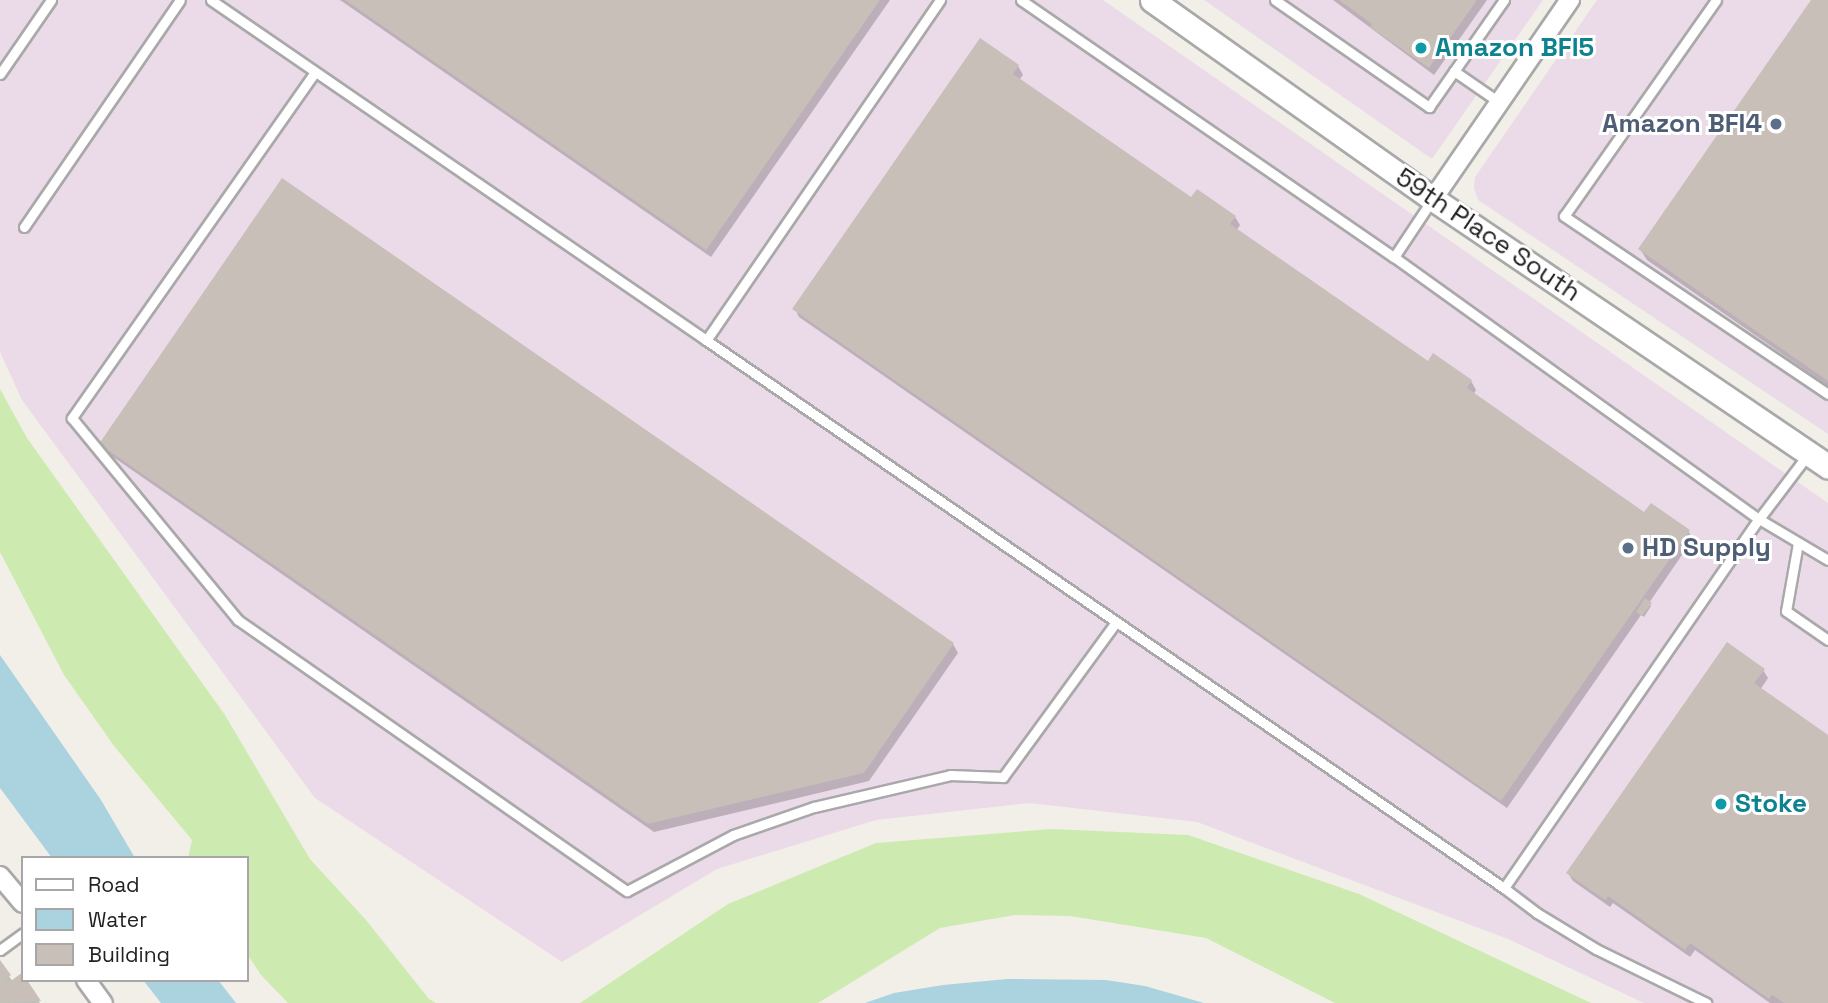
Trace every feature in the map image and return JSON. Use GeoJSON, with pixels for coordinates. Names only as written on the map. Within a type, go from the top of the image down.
{"type":"FeatureCollection","features":[{"type":"Feature","properties":{"kind":"street","name":"59th Place South"},"geometry":{"type":"LineString","coordinates":[[1152,0],[1433,198],[1819,460]]}},
{"type":"Feature","properties":{"kind":"street"},"geometry":{"type":"LineString","coordinates":[[1433,198],[1570,0]]}},
{"type":"Feature","properties":{"kind":"street"},"geometry":{"type":"LineString","coordinates":[[0,876],[21,901]]}},
{"type":"Feature","properties":{"kind":"street"},"geometry":{"type":"LineString","coordinates":[[87,982],[103,1003]]}},
{"type":"Feature","properties":{"kind":"lane"},"geometry":{"type":"LineString","coordinates":[[0,74],[51,0]]}},
{"type":"Feature","properties":{"kind":"lane"},"geometry":{"type":"LineString","coordinates":[[24,227],[180,0]]}},
{"type":"Feature","properties":{"kind":"lane"},"geometry":{"type":"LineString","coordinates":[[211,0],[1537,913],[1596,949],[1706,1003]]}},
{"type":"Feature","properties":{"kind":"lane"},"geometry":{"type":"LineString","coordinates":[[706,340],[940,0]]}},
{"type":"Feature","properties":{"kind":"lane"},"geometry":{"type":"LineString","coordinates":[[1021,0],[1394,257],[1759,519],[1828,560]]}},
{"type":"Feature","properties":{"kind":"lane"},"geometry":{"type":"LineString","coordinates":[[1275,0],[1429,107],[1504,0]]}},
{"type":"Feature","properties":{"kind":"lane"},"geometry":{"type":"LineString","coordinates":[[1716,0],[1564,216],[1828,394]]}},
{"type":"Feature","properties":{"kind":"lane"},"geometry":{"type":"LineString","coordinates":[[1454,71],[1499,102]]}},
{"type":"Feature","properties":{"kind":"lane"},"geometry":{"type":"LineString","coordinates":[[315,72],[72,418],[237,620],[627,891],[733,835],[814,807],[950,775],[1003,777],[1116,622]]}},
{"type":"Feature","properties":{"kind":"lane"},"geometry":{"type":"LineString","coordinates":[[1394,257],[1433,198]]}},
{"type":"Feature","properties":{"kind":"lane"},"geometry":{"type":"LineString","coordinates":[[1504,888],[1759,519],[1819,460]]}},
{"type":"Feature","properties":{"kind":"lane"},"geometry":{"type":"LineString","coordinates":[[1798,544],[1786,611],[1828,639]]}},
{"type":"Feature","properties":{"kind":"lane"},"geometry":{"type":"LineString","coordinates":[[0,950],[21,934]]}},
{"type":"Feature","properties":{"kind":"shaded area"},"geometry":{"type":"Polygon","coordinates":[[[0,0],[1103,0],[1828,503],[1828,1003],[1644,1003],[1508,939],[1197,822],[1029,803],[876,820],[717,869],[562,962],[315,798],[22,400],[0,352],[0,0]]]}},
{"type":"Feature","properties":{"kind":"shaded area"},"geometry":{"type":"Polygon","coordinates":[[[1204,0],[1543,0],[1432,159],[1204,0]]]}},
{"type":"Feature","properties":{"kind":"shaded area"},"geometry":{"type":"Polygon","coordinates":[[[1597,0],[1828,0],[1828,434],[1478,200],[1474,188],[1475,177],[1597,0]]]}},
{"type":"Feature","properties":{"kind":"green space"},"geometry":{"type":"Polygon","coordinates":[[[0,389],[27,438],[225,715],[310,859],[366,920],[429,999],[436,1003],[288,1003],[261,975],[248,956],[248,856],[188,856],[192,840],[114,746],[64,675],[0,552],[0,389]]]}},
{"type":"Feature","properties":{"kind":"green space"},"geometry":{"type":"Polygon","coordinates":[[[1052,829],[1188,835],[1359,894],[1591,1003],[1335,1003],[1206,938],[1070,916],[1015,915],[940,928],[818,1003],[580,1003],[728,904],[876,843],[1052,829]]]}},
{"type":"Feature","properties":{"kind":"water"},"geometry":{"type":"Polygon","coordinates":[[[0,655],[101,800],[134,856],[51,856],[0,788],[0,655]]]}},
{"type":"Feature","properties":{"kind":"water"},"geometry":{"type":"Polygon","coordinates":[[[1007,979],[1106,980],[1145,986],[1204,1003],[865,1003],[894,993],[1007,979]]]}},
{"type":"Feature","properties":{"kind":"water"},"geometry":{"type":"Polygon","coordinates":[[[145,982],[220,982],[236,1003],[161,1003],[145,982]]]}},
{"type":"Feature","properties":{"kind":"building"},"geometry":{"type":"Polygon","coordinates":[[[345,0],[880,0],[706,250],[345,0]]]}},
{"type":"Feature","properties":{"kind":"building","name":"Amazon BFI5"},"geometry":{"type":"Polygon","coordinates":[[[1339,0],[1477,0],[1429,68],[1370,27],[1372,24],[1339,0]]]}},
{"type":"Feature","properties":{"kind":"building","name":"Amazon BFI4"},"geometry":{"type":"Polygon","coordinates":[[[1811,0],[1828,0],[1828,381],[1638,249],[1811,0]]]}},
{"type":"Feature","properties":{"kind":"building"},"geometry":{"type":"Polygon","coordinates":[[[980,38],[1019,65],[1013,74],[1191,197],[1197,189],[1236,216],[1230,224],[1428,361],[1433,353],[1472,380],[1467,388],[1644,512],[1651,503],[1690,530],[1501,801],[792,309],[980,38]]]}},
{"type":"Feature","properties":{"kind":"building"},"geometry":{"type":"Polygon","coordinates":[[[282,178],[954,643],[864,773],[648,824],[99,444],[282,178]]]}},
{"type":"Feature","properties":{"kind":"building"},"geometry":{"type":"Polygon","coordinates":[[[1645,598],[1652,603],[1642,616],[1636,612],[1645,598]]]}},
{"type":"Feature","properties":{"kind":"building","name":"Stoke"},"geometry":{"type":"Polygon","coordinates":[[[1727,642],[1765,669],[1754,683],[1828,735],[1828,1003],[1784,1003],[1772,995],[1769,999],[1690,943],[1685,950],[1608,896],[1605,900],[1566,873],[1727,642]]]}},
{"type":"Feature","properties":{"kind":"building"},"geometry":{"type":"Polygon","coordinates":[[[0,960],[11,975],[5,979],[8,983],[21,973],[21,982],[28,982],[41,1001],[0,1003],[0,960]]]}},
{"type":"Feature","properties":{"kind":"place","name":"Amazon BFI5"},"geometry":{"type":"Point","coordinates":[1421,48]}},
{"type":"Feature","properties":{"kind":"place","name":"Amazon BFI4"},"geometry":{"type":"Point","coordinates":[1776,124]}},
{"type":"Feature","properties":{"kind":"place","name":"HD Supply"},"geometry":{"type":"Point","coordinates":[1628,548]}},
{"type":"Feature","properties":{"kind":"place","name":"Stoke"},"geometry":{"type":"Point","coordinates":[1721,804]}}]}
